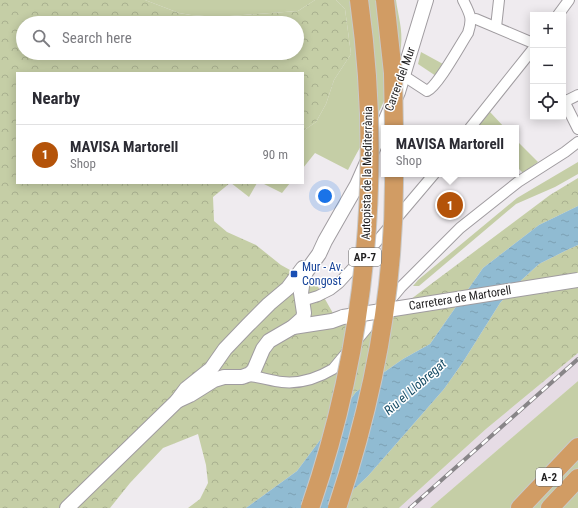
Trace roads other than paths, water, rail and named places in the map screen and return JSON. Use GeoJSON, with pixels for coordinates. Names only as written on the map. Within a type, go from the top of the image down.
{"type":"FeatureCollection","features":[{"type":"Feature","properties":{"kind":"highway","name":"Autopista de la Mediterrània"},"geometry":{"type":"LineString","coordinates":[[310,508],[339,411],[358,317],[365,261],[368,204],[369,129],[367,77],[359,0]]}},
{"type":"Feature","properties":{"kind":"highway","name":"Autopista de la Mediterrània"},"geometry":{"type":"LineString","coordinates":[[384,0],[392,74],[394,125]]}},
{"type":"Feature","properties":{"kind":"highway","name":"AP-7"},"geometry":{"type":"LineString","coordinates":[[337,508],[365,414],[384,313],[390,262],[394,177]]}},
{"type":"Feature","properties":{"kind":"highway","name":"A-2"},"geometry":{"type":"LineString","coordinates":[[520,508],[578,447]]}},
{"type":"Feature","properties":{"kind":"highway","name":"A-2"},"geometry":{"type":"LineString","coordinates":[[550,508],[578,478]]}},
{"type":"Feature","properties":{"kind":"main road","name":"Carrer del Mur"},"geometry":{"type":"LineString","coordinates":[[383,125],[404,76],[426,0]]}},
{"type":"Feature","properties":{"kind":"main road","name":"Carrer del Mur"},"geometry":{"type":"LineString","coordinates":[[303,303],[301,287],[306,272],[319,254],[325,240],[358,185],[381,130]]}},
{"type":"Feature","properties":{"kind":"main road","name":"Carrer del Mur"},"geometry":{"type":"LineString","coordinates":[[177,401],[186,389],[211,370],[229,344],[288,288],[325,240]]}},
{"type":"Feature","properties":{"kind":"main road","name":"Carretera de Martorell"},"geometry":{"type":"LineString","coordinates":[[343,316],[578,280]]}},
{"type":"Feature","properties":{"kind":"main road"},"geometry":{"type":"LineString","coordinates":[[280,295],[293,294],[319,314],[343,316]]}},
{"type":"Feature","properties":{"kind":"main road"},"geometry":{"type":"LineString","coordinates":[[67,508],[177,401],[214,380],[240,377],[254,370],[263,349],[269,341],[293,327],[303,318],[303,303]]}},
{"type":"Feature","properties":{"kind":"main road"},"geometry":{"type":"LineString","coordinates":[[293,327],[332,321],[343,316]]}},
{"type":"Feature","properties":{"kind":"main road"},"geometry":{"type":"LineString","coordinates":[[222,354],[223,368],[228,374],[240,377]]}},
{"type":"Feature","properties":{"kind":"street"},"geometry":{"type":"LineString","coordinates":[[404,76],[427,90],[430,90],[468,33],[471,16],[462,0]]}},
{"type":"Feature","properties":{"kind":"street"},"geometry":{"type":"LineString","coordinates":[[496,27],[499,0]]}},
{"type":"Feature","properties":{"kind":"street"},"geometry":{"type":"LineString","coordinates":[[560,12],[569,0]]}},
{"type":"Feature","properties":{"kind":"street"},"geometry":{"type":"LineString","coordinates":[[476,19],[530,42]]}},
{"type":"Feature","properties":{"kind":"street"},"geometry":{"type":"LineString","coordinates":[[472,125],[530,53]]}},
{"type":"Feature","properties":{"kind":"street"},"geometry":{"type":"LineString","coordinates":[[566,99],[578,95]]}},
{"type":"Feature","properties":{"kind":"street"},"geometry":{"type":"LineString","coordinates":[[566,104],[578,129]]}},
{"type":"Feature","properties":{"kind":"street"},"geometry":{"type":"LineString","coordinates":[[240,377],[260,377],[282,382],[291,382],[316,377],[333,369],[401,287],[460,228],[518,182],[578,142]]}},
{"type":"Feature","properties":{"kind":"street"},"geometry":{"type":"LineString","coordinates":[[303,303],[330,290],[339,283],[373,246],[431,177]]}},
{"type":"Feature","properties":{"kind":"water","name":"Riu el Llobregat"},"geometry":{"type":"Polygon","coordinates":[[[578,206],[578,245],[539,264],[515,286],[500,303],[444,389],[368,476],[334,508],[246,508],[297,471],[356,392],[403,359],[430,344],[483,268],[539,225],[578,206]]]}},
{"type":"Feature","properties":{"kind":"railway"},"geometry":{"type":"LineString","coordinates":[[410,508],[578,359]]}},
{"type":"Feature","properties":{"kind":"place","name":"MAVISA Martorell"},"geometry":{"type":"Point","coordinates":[450,205]}},
{"type":"Feature","properties":{"kind":"place","name":"Mur - Av. Congost"},"geometry":{"type":"Point","coordinates":[294,274]}}]}
